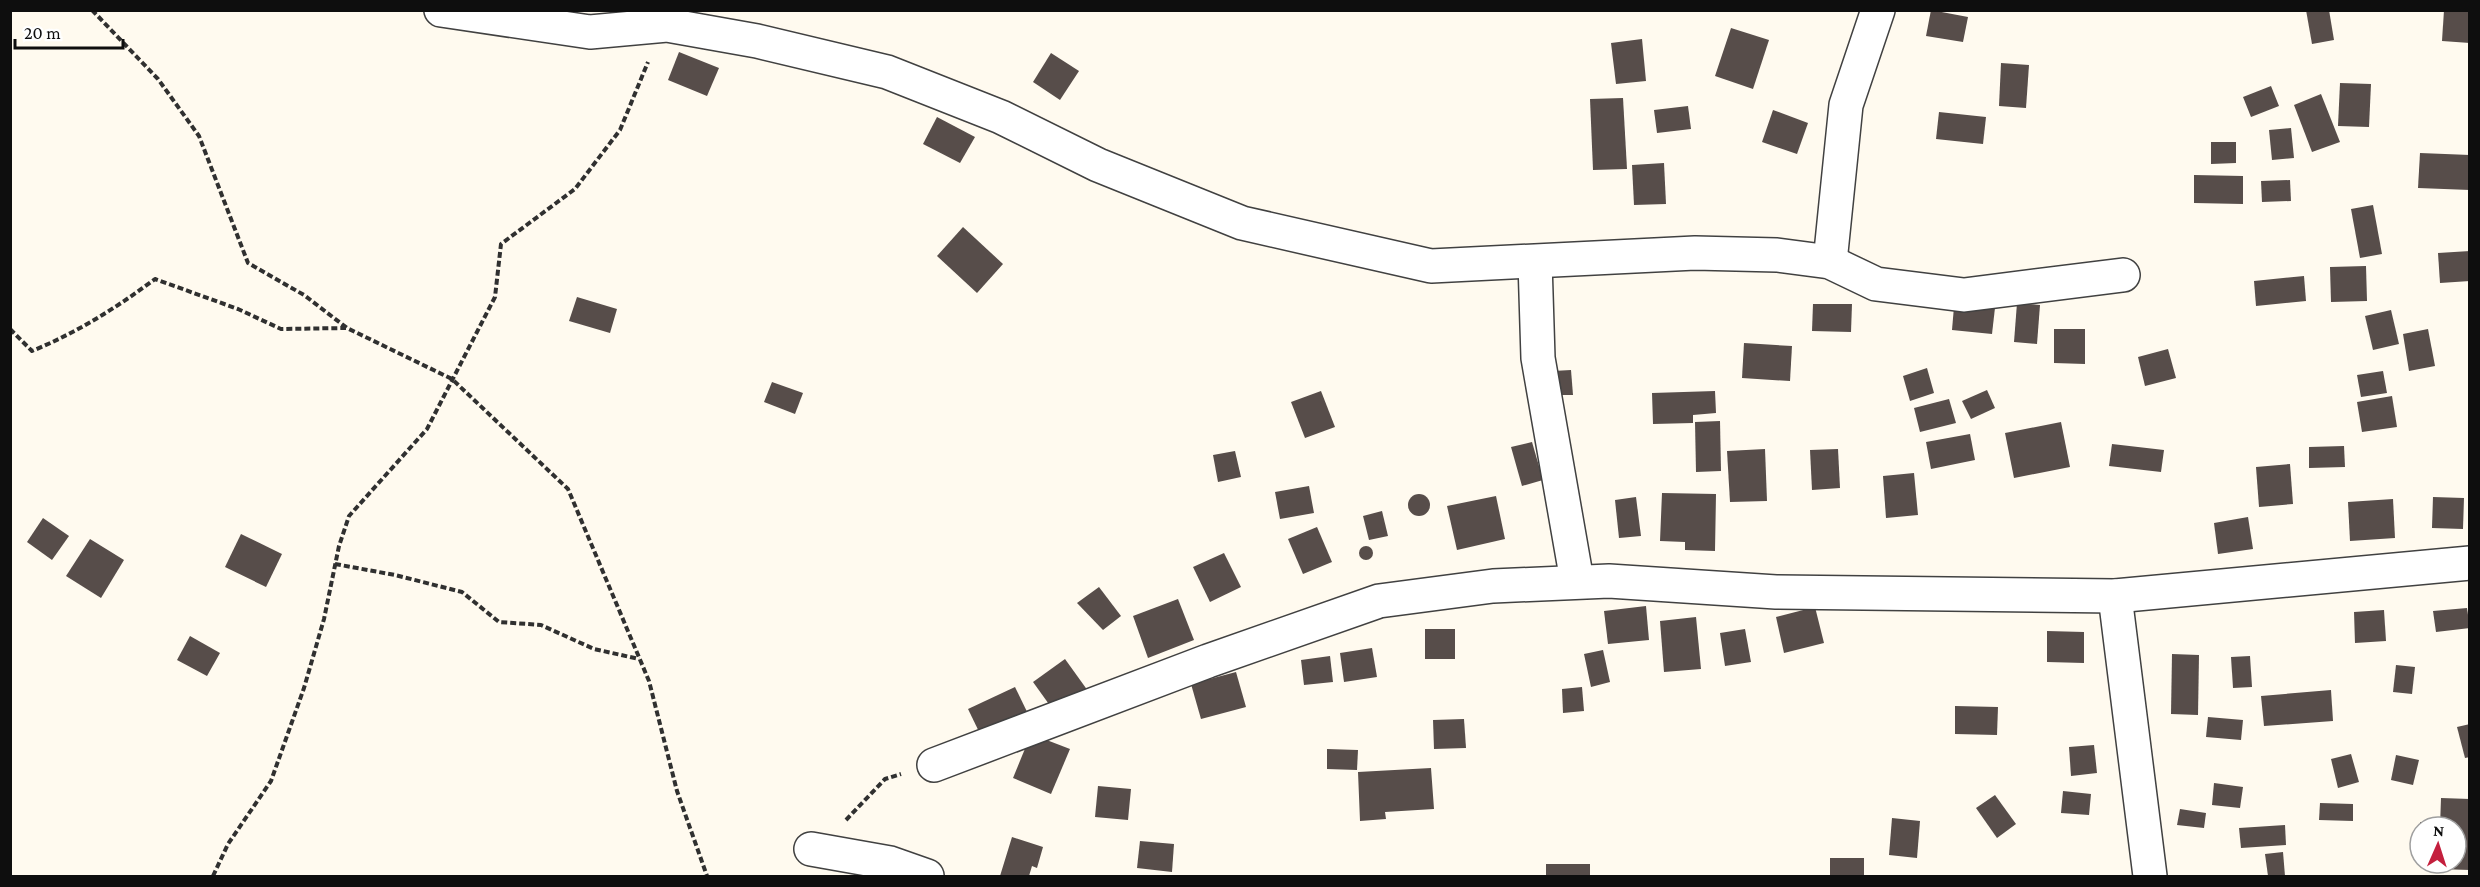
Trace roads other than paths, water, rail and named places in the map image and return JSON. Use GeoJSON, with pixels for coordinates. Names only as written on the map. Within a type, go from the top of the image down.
{"type":"FeatureCollection","features":[{"type":"Feature","properties":{"kind":"street"},"geometry":{"type":"LineString","coordinates":[[441,10],[590,32],[667,25],[757,41],[887,72],[1001,117],[1098,165],[1242,223],[1431,266],[1695,253],[1777,255],[1830,262],[1876,284],[1964,295],[2123,275]]}},
{"type":"Feature","properties":{"kind":"street"},"geometry":{"type":"LineString","coordinates":[[1830,262],[1846,105],[1878,10]]}},
{"type":"Feature","properties":{"kind":"street"},"geometry":{"type":"LineString","coordinates":[[1535,262],[1538,358],[1577,581]]}},
{"type":"Feature","properties":{"kind":"street"},"geometry":{"type":"LineString","coordinates":[[934,765],[1208,661],[1379,601],[1493,586],[1577,581],[1776,592],[2115,596],[2469,563]]}},
{"type":"Feature","properties":{"kind":"street"},"geometry":{"type":"LineString","coordinates":[[2115,596],[2150,876]]}},
{"type":"Feature","properties":{"kind":"street"},"geometry":{"type":"LineString","coordinates":[[811,849],[890,862],[927,876]]}}]}
